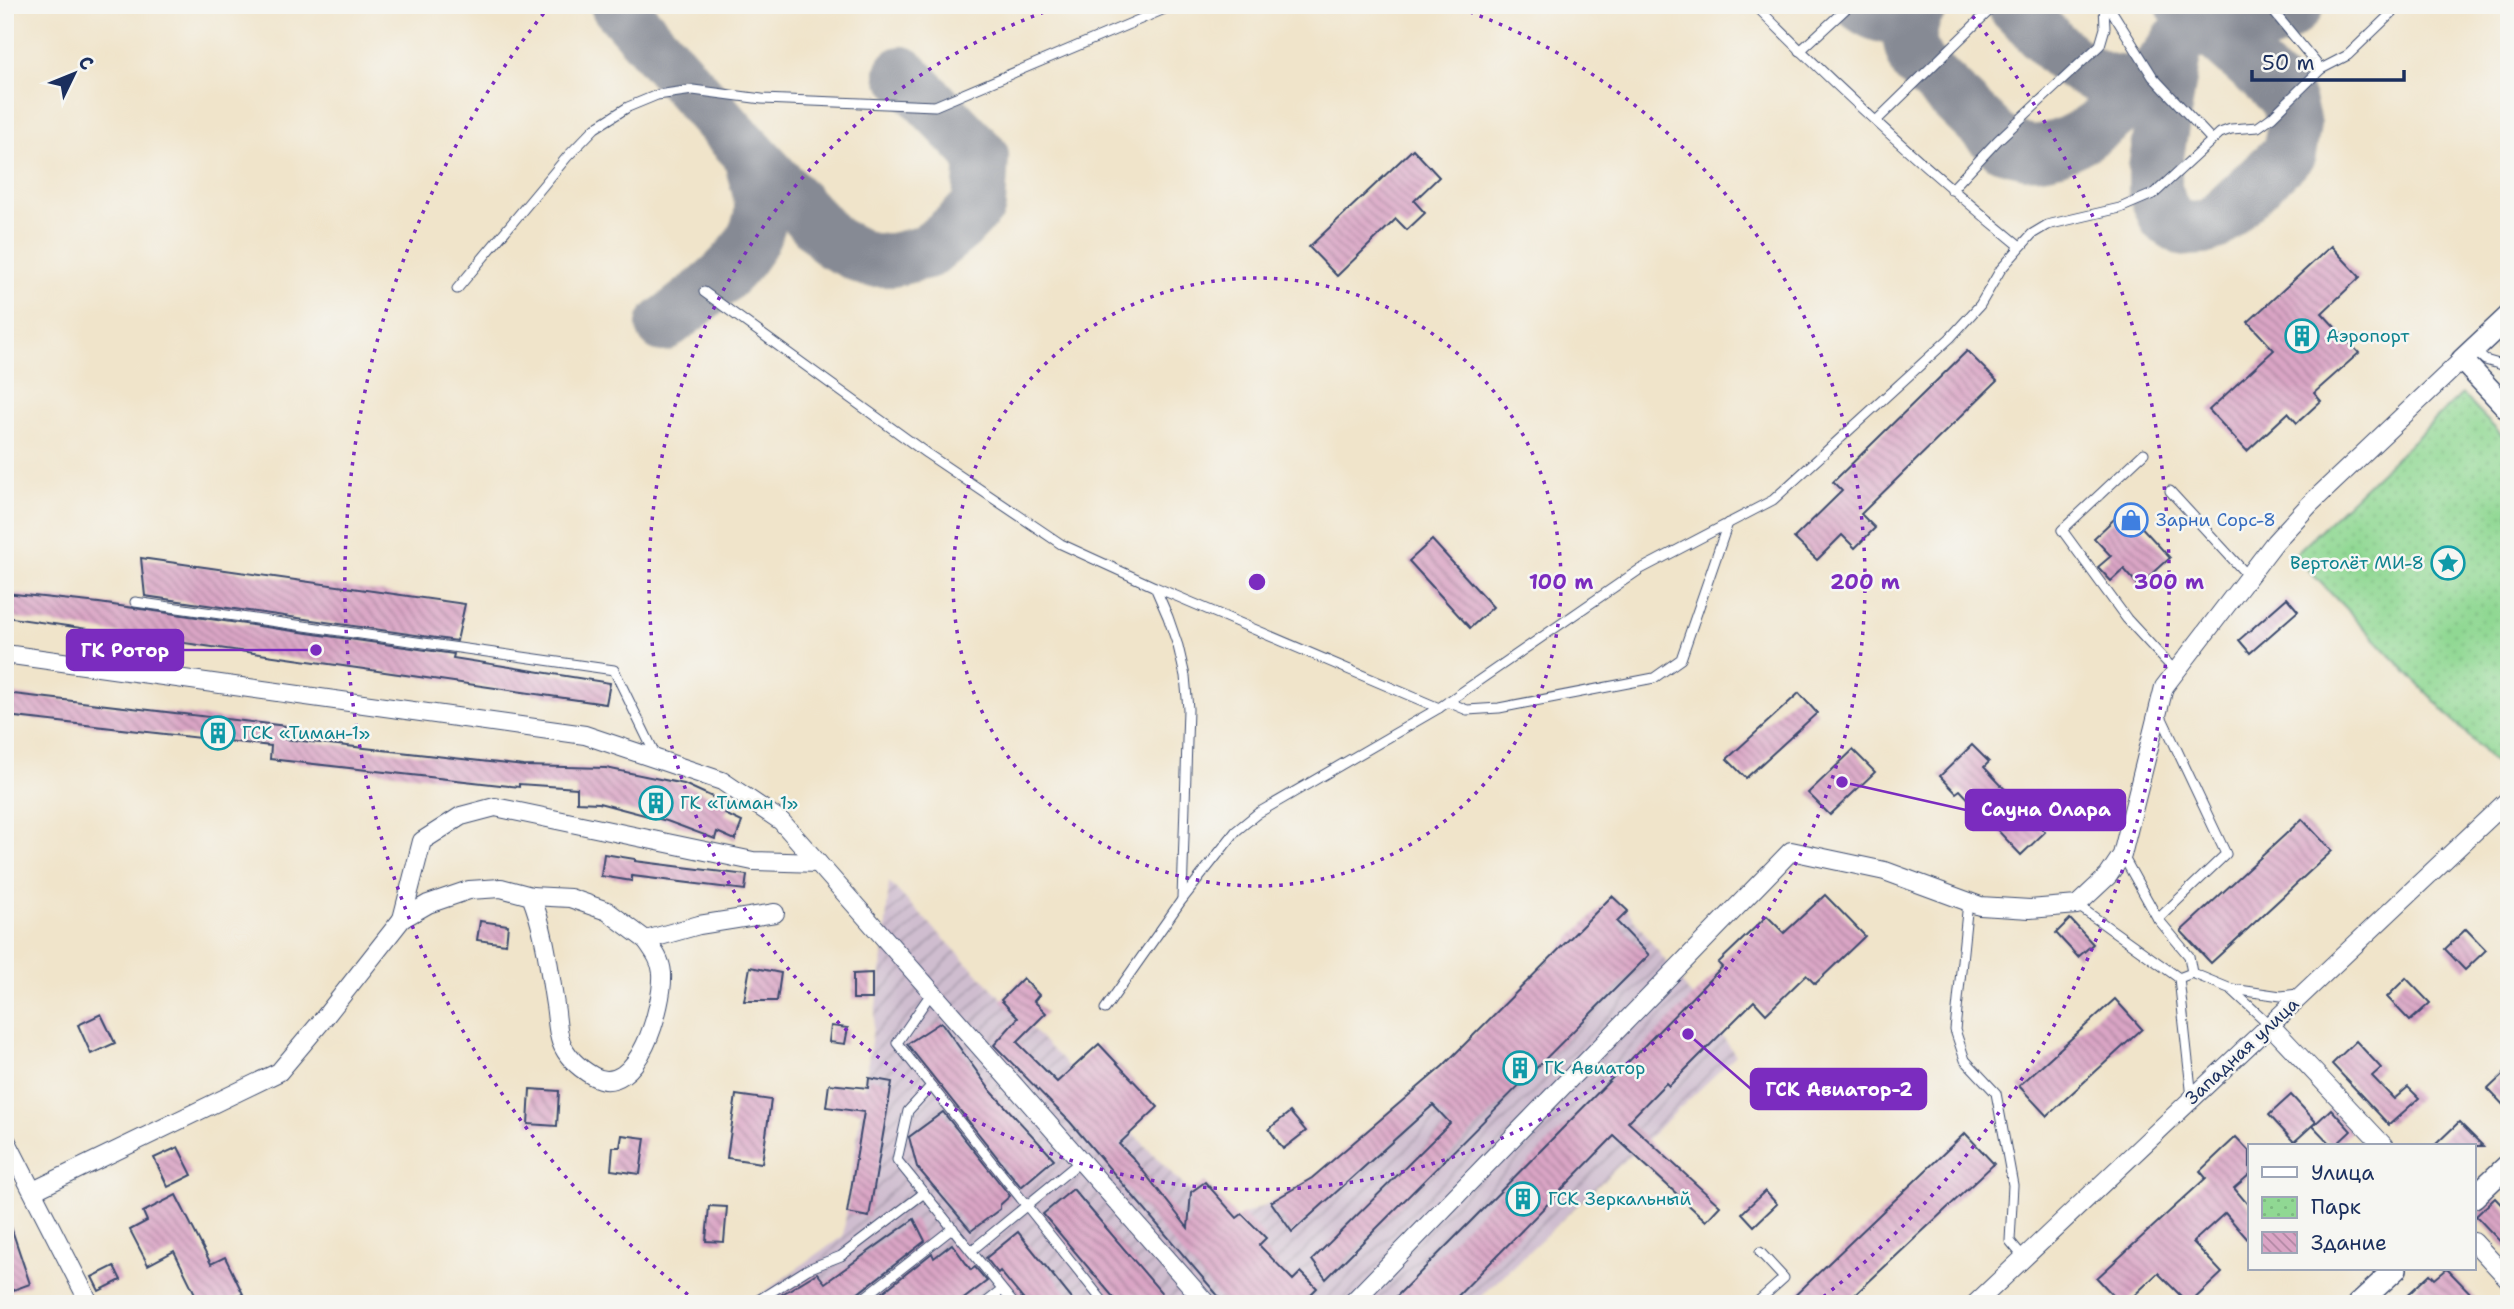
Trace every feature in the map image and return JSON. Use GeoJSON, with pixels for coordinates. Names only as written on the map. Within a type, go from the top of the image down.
{"type":"FeatureCollection","features":[{"type":"Feature","properties":{"kind":"street"},"geometry":{"type":"LineString","coordinates":[[1351,1304],[1791,851],[1885,871],[1980,906],[2030,909],[2077,905],[2108,876],[2122,855],[2164,687],[2275,542],[2310,504],[2509,316]]}},
{"type":"Feature","properties":{"kind":"street"},"geometry":{"type":"LineString","coordinates":[[2468,354],[2509,410]]}},
{"type":"Feature","properties":{"kind":"street"},"geometry":{"type":"LineString","coordinates":[[5,654],[585,736],[722,782],[781,821],[1207,1304]]}},
{"type":"Feature","properties":{"kind":"street","name":"Западная улица"},"geometry":{"type":"LineString","coordinates":[[1975,1304],[2509,799]]}},
{"type":"Feature","properties":{"kind":"street"},"geometry":{"type":"LineString","coordinates":[[402,919],[422,841],[461,816],[495,807],[753,861],[818,863]]}},
{"type":"Feature","properties":{"kind":"street"},"geometry":{"type":"LineString","coordinates":[[33,1191],[279,1072],[402,919],[428,904],[469,890],[501,888],[531,896],[570,898],[607,911],[646,940],[659,959],[660,1005],[637,1062],[622,1077],[600,1080],[576,1066],[561,1043],[541,921],[531,896]]}},
{"type":"Feature","properties":{"kind":"street"},"geometry":{"type":"LineString","coordinates":[[646,940],[699,925],[775,913]]}},
{"type":"Feature","properties":{"kind":"street"},"geometry":{"type":"LineString","coordinates":[[2270,1025],[2382,1144]]}},
{"type":"Feature","properties":{"kind":"street"},"geometry":{"type":"LineString","coordinates":[[5,1138],[90,1304]]}},
{"type":"Feature","properties":{"kind":"street"},"geometry":{"type":"LineString","coordinates":[[2476,1195],[2509,1164]]}},
{"type":"Feature","properties":{"kind":"street"},"geometry":{"type":"LineString","coordinates":[[2476,1244],[2509,1280]]}},
{"type":"Feature","properties":{"kind":"street"},"geometry":{"type":"LineString","coordinates":[[2358,1304],[2395,1270]]}},
{"type":"Feature","properties":{"kind":"lane"},"geometry":{"type":"LineString","coordinates":[[457,289],[567,157],[595,128],[628,107],[657,95],[692,90],[762,99],[935,106],[1174,5]]}},
{"type":"Feature","properties":{"kind":"lane"},"geometry":{"type":"LineString","coordinates":[[1755,5],[1800,51],[1951,190],[2020,246]]}},
{"type":"Feature","properties":{"kind":"lane"},"geometry":{"type":"LineString","coordinates":[[1800,51],[1850,5]]}},
{"type":"Feature","properties":{"kind":"lane"},"geometry":{"type":"LineString","coordinates":[[1876,121],[1995,5]]}},
{"type":"Feature","properties":{"kind":"lane"},"geometry":{"type":"LineString","coordinates":[[1951,190],[1998,140],[2100,45],[2105,28],[2106,5]]}},
{"type":"Feature","properties":{"kind":"lane"},"geometry":{"type":"LineString","coordinates":[[2106,5],[2153,76],[2211,139]]}},
{"type":"Feature","properties":{"kind":"lane"},"geometry":{"type":"LineString","coordinates":[[2269,5],[2321,69]]}},
{"type":"Feature","properties":{"kind":"lane"},"geometry":{"type":"LineString","coordinates":[[1105,1009],[1181,901],[1236,831],[1258,813],[1439,708],[1639,570],[1773,499],[1950,338],[1980,305],[2001,269],[2032,234],[2047,225],[2120,208],[2155,193],[2220,133],[2231,129],[2258,127],[2272,117],[2321,69],[2348,55],[2400,5]]}},
{"type":"Feature","properties":{"kind":"lane"},"geometry":{"type":"LineString","coordinates":[[704,292],[926,453],[1061,544],[1439,708]]}},
{"type":"Feature","properties":{"kind":"lane"},"geometry":{"type":"LineString","coordinates":[[2468,354],[2509,367]]}},
{"type":"Feature","properties":{"kind":"lane"},"geometry":{"type":"LineString","coordinates":[[2144,453],[2062,530],[2127,619],[2176,673]]}},
{"type":"Feature","properties":{"kind":"lane"},"geometry":{"type":"LineString","coordinates":[[2170,491],[2249,577]]}},
{"type":"Feature","properties":{"kind":"lane"},"geometry":{"type":"LineString","coordinates":[[1448,702],[1467,710],[1499,708],[1654,678],[1681,659],[1728,523]]}},
{"type":"Feature","properties":{"kind":"lane"},"geometry":{"type":"LineString","coordinates":[[1155,587],[1178,646],[1185,676],[1188,709],[1181,901]]}},
{"type":"Feature","properties":{"kind":"lane"},"geometry":{"type":"LineString","coordinates":[[135,601],[614,670],[657,760]]}},
{"type":"Feature","properties":{"kind":"lane"},"geometry":{"type":"LineString","coordinates":[[2158,709],[2226,854],[2158,919]]}},
{"type":"Feature","properties":{"kind":"lane"},"geometry":{"type":"LineString","coordinates":[[2122,855],[2158,919],[2189,956],[2192,973]]}},
{"type":"Feature","properties":{"kind":"lane"},"geometry":{"type":"LineString","coordinates":[[1968,902],[1955,1030],[1965,1060],[1996,1093],[2013,1185],[2010,1241],[2024,1258]]}},
{"type":"Feature","properties":{"kind":"lane"},"geometry":{"type":"LineString","coordinates":[[2077,905],[2179,978],[2192,1098]]}},
{"type":"Feature","properties":{"kind":"lane"},"geometry":{"type":"LineString","coordinates":[[2179,978],[2192,973],[2231,989],[2281,996],[2303,993]]}},
{"type":"Feature","properties":{"kind":"lane"},"geometry":{"type":"LineString","coordinates":[[2231,989],[2270,1025]]}},
{"type":"Feature","properties":{"kind":"lane"},"geometry":{"type":"LineString","coordinates":[[932,992],[897,1043],[1105,1304]]}},
{"type":"Feature","properties":{"kind":"lane"},"geometry":{"type":"LineString","coordinates":[[931,1086],[908,1111],[897,1160],[1014,1304]]}},
{"type":"Feature","properties":{"kind":"lane"},"geometry":{"type":"LineString","coordinates":[[971,1251],[1081,1161]]}},
{"type":"Feature","properties":{"kind":"lane"},"geometry":{"type":"LineString","coordinates":[[752,1304],[808,1269],[841,1256],[924,1193]]}},
{"type":"Feature","properties":{"kind":"lane"},"geometry":{"type":"LineString","coordinates":[[856,1304],[953,1228]]}},
{"type":"Feature","properties":{"kind":"lane"},"geometry":{"type":"LineString","coordinates":[[1755,1304],[1784,1278],[1760,1252]]}},
{"type":"Feature","properties":{"kind":"lane"},"geometry":{"type":"LineString","coordinates":[[984,1304],[1002,1290]]}},
{"type":"Feature","properties":{"kind":"shaded area"},"geometry":{"type":"Polygon","coordinates":[[[889,882],[1190,1192],[1205,1182],[1237,1218],[1312,1178],[1443,1066],[1612,896],[1628,911],[1736,1055],[1473,1304],[747,1304],[843,1236],[884,950],[889,882]]]}},
{"type":"Feature","properties":{"kind":"green space"},"geometry":{"type":"Polygon","coordinates":[[[2509,327],[2509,353],[2496,348],[2498,337],[2509,327]]]}},
{"type":"Feature","properties":{"kind":"green space"},"geometry":{"type":"Polygon","coordinates":[[[2462,394],[2509,443],[2509,769],[2504,773],[2294,555],[2462,394]]]}},
{"type":"Feature","properties":{"kind":"building"},"geometry":{"type":"Polygon","coordinates":[[[1413,149],[1439,177],[1414,201],[1425,213],[1407,230],[1396,219],[1337,276],[1309,247],[1413,149]]]}},
{"type":"Feature","properties":{"kind":"building","name":"Аэропорт"},"geometry":{"type":"Polygon","coordinates":[[[2331,246],[2360,277],[2322,313],[2359,353],[2314,393],[2321,401],[2297,423],[2288,413],[2247,451],[2209,410],[2274,350],[2248,322],[2331,246]]]}},
{"type":"Feature","properties":{"kind":"building"},"geometry":{"type":"Polygon","coordinates":[[[1967,351],[1997,381],[1861,514],[1875,528],[1855,548],[1842,535],[1817,560],[1794,538],[1842,491],[1833,482],[1967,351]]]}},
{"type":"Feature","properties":{"kind":"building"},"geometry":{"type":"Polygon","coordinates":[[[2125,509],[2170,558],[2139,586],[2124,569],[2111,581],[2098,567],[2111,556],[2094,538],[2125,509]]]}},
{"type":"Feature","properties":{"kind":"building"},"geometry":{"type":"Polygon","coordinates":[[[1432,540],[1493,607],[1470,628],[1409,561],[1432,540]]]}},
{"type":"Feature","properties":{"kind":"building"},"geometry":{"type":"Polygon","coordinates":[[[141,558],[465,604],[457,641],[145,596],[141,558]]]}},
{"type":"Feature","properties":{"kind":"building"},"geometry":{"type":"Polygon","coordinates":[[[5,593],[99,603],[454,654],[453,658],[610,683],[606,704],[5,617],[5,593]]]}},
{"type":"Feature","properties":{"kind":"building"},"geometry":{"type":"Polygon","coordinates":[[[2287,598],[2298,611],[2250,653],[2239,640],[2287,598]]]}},
{"type":"Feature","properties":{"kind":"building","name":"ГСК «Тиман-1»"},"geometry":{"type":"Polygon","coordinates":[[[5,693],[286,726],[285,739],[524,766],[606,768],[684,784],[730,805],[725,814],[742,822],[735,840],[717,832],[715,839],[667,821],[599,803],[577,802],[577,788],[519,784],[519,787],[270,759],[271,746],[7,716],[5,693]]]}},
{"type":"Feature","properties":{"kind":"building"},"geometry":{"type":"Polygon","coordinates":[[[1799,693],[1817,713],[1746,778],[1727,759],[1799,693]]]}},
{"type":"Feature","properties":{"kind":"building"},"geometry":{"type":"Polygon","coordinates":[[[1972,745],[1989,762],[1984,767],[2045,832],[2021,855],[1960,790],[1956,793],[1940,776],[1972,745]]]}},
{"type":"Feature","properties":{"kind":"building"},"geometry":{"type":"Polygon","coordinates":[[[1853,750],[1875,772],[1830,815],[1808,793],[1853,750]]]}},
{"type":"Feature","properties":{"kind":"building"},"geometry":{"type":"Polygon","coordinates":[[[2302,819],[2332,851],[2211,963],[2181,931],[2302,819]]]}},
{"type":"Feature","properties":{"kind":"building"},"geometry":{"type":"Polygon","coordinates":[[[604,854],[635,861],[747,875],[745,890],[632,876],[632,881],[601,876],[604,854]]]}},
{"type":"Feature","properties":{"kind":"building"},"geometry":{"type":"Polygon","coordinates":[[[1825,895],[1865,936],[1815,984],[1806,975],[1766,1014],[1754,1001],[1669,1086],[1666,1083],[1628,1122],[1720,1206],[1706,1221],[1614,1136],[1450,1304],[1389,1304],[1722,967],[1718,963],[1767,916],[1784,933],[1825,895]]]}},
{"type":"Feature","properties":{"kind":"building"},"geometry":{"type":"Polygon","coordinates":[[[1612,896],[1628,911],[1617,922],[1649,955],[1326,1279],[1312,1260],[1450,1123],[1433,1105],[1292,1232],[1271,1202],[1312,1178],[1443,1066],[1612,896]]]}},
{"type":"Feature","properties":{"kind":"building"},"geometry":{"type":"Polygon","coordinates":[[[2070,919],[2093,944],[2078,957],[2056,933],[2070,919]]]}},
{"type":"Feature","properties":{"kind":"building"},"geometry":{"type":"Polygon","coordinates":[[[480,921],[508,925],[506,944],[477,940],[480,921]]]}},
{"type":"Feature","properties":{"kind":"building"},"geometry":{"type":"Polygon","coordinates":[[[2466,929],[2486,950],[2465,970],[2445,949],[2466,929]]]}},
{"type":"Feature","properties":{"kind":"building"},"geometry":{"type":"Polygon","coordinates":[[[750,967],[781,973],[777,1001],[744,1001],[750,967]]]}},
{"type":"Feature","properties":{"kind":"building"},"geometry":{"type":"Polygon","coordinates":[[[872,973],[872,999],[853,999],[853,974],[872,973]]]}},
{"type":"Feature","properties":{"kind":"building"},"geometry":{"type":"Polygon","coordinates":[[[1023,978],[1039,995],[1034,1001],[1046,1013],[1017,1042],[1057,1082],[1099,1044],[1158,1107],[1119,1144],[1188,1228],[1191,1192],[1205,1182],[1237,1218],[1242,1214],[1266,1238],[1259,1245],[1293,1280],[1301,1272],[1317,1288],[1301,1304],[1225,1304],[1070,1122],[994,1045],[1018,1018],[1001,1000],[1023,978]]]}},
{"type":"Feature","properties":{"kind":"building"},"geometry":{"type":"Polygon","coordinates":[[[2406,978],[2430,1003],[2410,1021],[2387,997],[2406,978]]]}},
{"type":"Feature","properties":{"kind":"building"},"geometry":{"type":"Polygon","coordinates":[[[2115,999],[2142,1029],[2047,1116],[2019,1086],[2115,999]]]}},
{"type":"Feature","properties":{"kind":"building"},"geometry":{"type":"Polygon","coordinates":[[[101,1014],[115,1043],[91,1054],[78,1025],[101,1014]]]}},
{"type":"Feature","properties":{"kind":"building"},"geometry":{"type":"Polygon","coordinates":[[[941,1022],[991,1091],[1054,1159],[1021,1187],[907,1044],[941,1022]]]}},
{"type":"Feature","properties":{"kind":"building"},"geometry":{"type":"Polygon","coordinates":[[[831,1026],[848,1028],[845,1044],[829,1042],[831,1026]]]}},
{"type":"Feature","properties":{"kind":"building"},"geometry":{"type":"Polygon","coordinates":[[[2356,1041],[2381,1068],[2372,1076],[2394,1099],[2408,1087],[2419,1098],[2389,1125],[2332,1064],[2356,1041]]]}},
{"type":"Feature","properties":{"kind":"building"},"geometry":{"type":"Polygon","coordinates":[[[2509,1069],[2509,1111],[2488,1089],[2509,1069]]]}},
{"type":"Feature","properties":{"kind":"building"},"geometry":{"type":"Polygon","coordinates":[[[869,1078],[892,1082],[869,1217],[847,1213],[864,1112],[826,1107],[829,1084],[868,1088],[869,1078]]]}},
{"type":"Feature","properties":{"kind":"building"},"geometry":{"type":"Polygon","coordinates":[[[530,1089],[559,1091],[557,1126],[528,1124],[530,1089]]]}},
{"type":"Feature","properties":{"kind":"building"},"geometry":{"type":"Polygon","coordinates":[[[736,1095],[771,1100],[762,1163],[727,1158],[736,1095]]]}},
{"type":"Feature","properties":{"kind":"building"},"geometry":{"type":"Polygon","coordinates":[[[2291,1095],[2316,1122],[2294,1142],[2269,1115],[2291,1095]]]}},
{"type":"Feature","properties":{"kind":"building"},"geometry":{"type":"Polygon","coordinates":[[[2331,1109],[2351,1131],[2337,1144],[2330,1144],[2313,1126],[2331,1109]]]}},
{"type":"Feature","properties":{"kind":"building"},"geometry":{"type":"Polygon","coordinates":[[[943,1112],[1010,1196],[1000,1205],[1000,1209],[971,1231],[917,1167],[909,1137],[943,1112]]]}},
{"type":"Feature","properties":{"kind":"building"},"geometry":{"type":"Polygon","coordinates":[[[1290,1112],[1306,1131],[1283,1149],[1269,1129],[1290,1112]]]}},
{"type":"Feature","properties":{"kind":"building"},"geometry":{"type":"Polygon","coordinates":[[[2459,1122],[2483,1146],[2476,1144],[2436,1144],[2459,1122]]]}},
{"type":"Feature","properties":{"kind":"building"},"geometry":{"type":"Polygon","coordinates":[[[1965,1133],[1994,1164],[1845,1304],[1786,1304],[1965,1133]]]}},
{"type":"Feature","properties":{"kind":"building"},"geometry":{"type":"Polygon","coordinates":[[[622,1135],[645,1138],[640,1174],[611,1170],[613,1147],[620,1147],[622,1135]]]}},
{"type":"Feature","properties":{"kind":"building"},"geometry":{"type":"Polygon","coordinates":[[[2236,1137],[2248,1150],[2248,1176],[2234,1188],[2248,1205],[2248,1240],[2225,1213],[2193,1242],[2222,1273],[2189,1304],[2158,1273],[2125,1304],[2121,1304],[2097,1278],[2206,1178],[2200,1171],[2236,1137]]]}},
{"type":"Feature","properties":{"kind":"building"},"geometry":{"type":"Polygon","coordinates":[[[178,1147],[192,1175],[168,1187],[154,1158],[178,1147]]]}},
{"type":"Feature","properties":{"kind":"building"},"geometry":{"type":"Polygon","coordinates":[[[1073,1189],[1171,1304],[1119,1304],[1043,1214],[1073,1189]]]}},
{"type":"Feature","properties":{"kind":"building"},"geometry":{"type":"Polygon","coordinates":[[[1765,1191],[1777,1204],[1754,1226],[1742,1213],[1765,1191]]]}},
{"type":"Feature","properties":{"kind":"building"},"geometry":{"type":"Polygon","coordinates":[[[176,1195],[211,1264],[225,1257],[243,1294],[223,1304],[200,1304],[174,1251],[148,1265],[130,1230],[147,1221],[143,1212],[176,1195]]]}},
{"type":"Feature","properties":{"kind":"building"},"geometry":{"type":"Polygon","coordinates":[[[2495,1198],[2509,1213],[2509,1251],[2476,1216],[2495,1198]]]}},
{"type":"Feature","properties":{"kind":"building"},"geometry":{"type":"Polygon","coordinates":[[[709,1206],[727,1207],[724,1242],[706,1241],[709,1206]]]}},
{"type":"Feature","properties":{"kind":"building"},"geometry":{"type":"Polygon","coordinates":[[[5,1218],[8,1218],[30,1284],[5,1293],[5,1218]]]}},
{"type":"Feature","properties":{"kind":"building"},"geometry":{"type":"Polygon","coordinates":[[[914,1219],[925,1241],[852,1298],[849,1304],[766,1304],[817,1273],[825,1283],[914,1219]]]}},
{"type":"Feature","properties":{"kind":"building"},"geometry":{"type":"Polygon","coordinates":[[[1018,1232],[1076,1304],[1027,1304],[1000,1271],[998,1273],[986,1258],[1018,1232]]]}},
{"type":"Feature","properties":{"kind":"building"},"geometry":{"type":"Polygon","coordinates":[[[952,1244],[971,1270],[975,1267],[987,1281],[957,1304],[868,1304],[932,1253],[934,1258],[952,1244]]]}},
{"type":"Feature","properties":{"kind":"building"},"geometry":{"type":"Polygon","coordinates":[[[114,1266],[121,1280],[99,1291],[92,1277],[114,1266]]]}},
{"type":"Feature","properties":{"kind":"building"},"geometry":{"type":"Polygon","coordinates":[[[2448,1270],[2481,1304],[2398,1304],[2430,1274],[2435,1279],[2448,1270]]]}},
{"type":"Feature","properties":{"kind":"taxiway"},"geometry":{"type":"LineString","coordinates":[[617,5],[732,135],[834,243],[868,260],[892,260],[927,252],[979,205],[982,156],[902,73]]}},
{"type":"Feature","properties":{"kind":"taxiway"},"geometry":{"type":"LineString","coordinates":[[1861,5],[1876,14],[1891,17],[1906,15],[1921,5]]}},
{"type":"Feature","properties":{"kind":"taxiway"},"geometry":{"type":"LineString","coordinates":[[2013,5],[2059,51],[2092,75],[2111,81],[2131,82],[2153,77]]}},
{"type":"Feature","properties":{"kind":"taxiway"},"geometry":{"type":"LineString","coordinates":[[2175,48],[2155,168],[2155,193],[2166,218],[2184,229],[2203,228],[2215,223],[2289,153],[2294,124],[2288,101],[2279,90],[2183,5]]}},
{"type":"Feature","properties":{"kind":"taxiway"},"geometry":{"type":"LineString","coordinates":[[2207,27],[2245,28],[2266,25],[2297,5]]}},
{"type":"Feature","properties":{"kind":"taxiway"},"geometry":{"type":"LineString","coordinates":[[1916,11],[1910,37],[1917,62],[2003,145],[2026,151],[2059,146],[2097,126],[2133,96],[2177,43]]}},
{"type":"Feature","properties":{"kind":"taxiway"},"geometry":{"type":"LineString","coordinates":[[663,325],[708,290],[737,262],[757,230],[761,206],[750,154]]}},
{"type":"Feature","properties":{"kind":"place","name":"Аэропорт"},"geometry":{"type":"Point","coordinates":[2302,336]}},
{"type":"Feature","properties":{"kind":"place","name":"Зарни Сорс-8"},"geometry":{"type":"Point","coordinates":[2131,520]}},
{"type":"Feature","properties":{"kind":"place","name":"Вертолёт МИ-8"},"geometry":{"type":"Point","coordinates":[2448,563]}},
{"type":"Feature","properties":{"kind":"place","name":"ГК Ротор"},"geometry":{"type":"Point","coordinates":[316,650]}},
{"type":"Feature","properties":{"kind":"place","name":"ГСК «Тиман-1»"},"geometry":{"type":"Point","coordinates":[218,733]}},
{"type":"Feature","properties":{"kind":"place","name":"Сауна Олара"},"geometry":{"type":"Point","coordinates":[1842,782]}},
{"type":"Feature","properties":{"kind":"place","name":"ГК «Тиман 1»"},"geometry":{"type":"Point","coordinates":[656,803]}},
{"type":"Feature","properties":{"kind":"place","name":"ГСК Авиатор-2"},"geometry":{"type":"Point","coordinates":[1688,1034]}},
{"type":"Feature","properties":{"kind":"place","name":"ГК Авиатор"},"geometry":{"type":"Point","coordinates":[1520,1068]}},
{"type":"Feature","properties":{"kind":"place","name":"ГСК Зеркальный"},"geometry":{"type":"Point","coordinates":[1523,1199]}}]}
